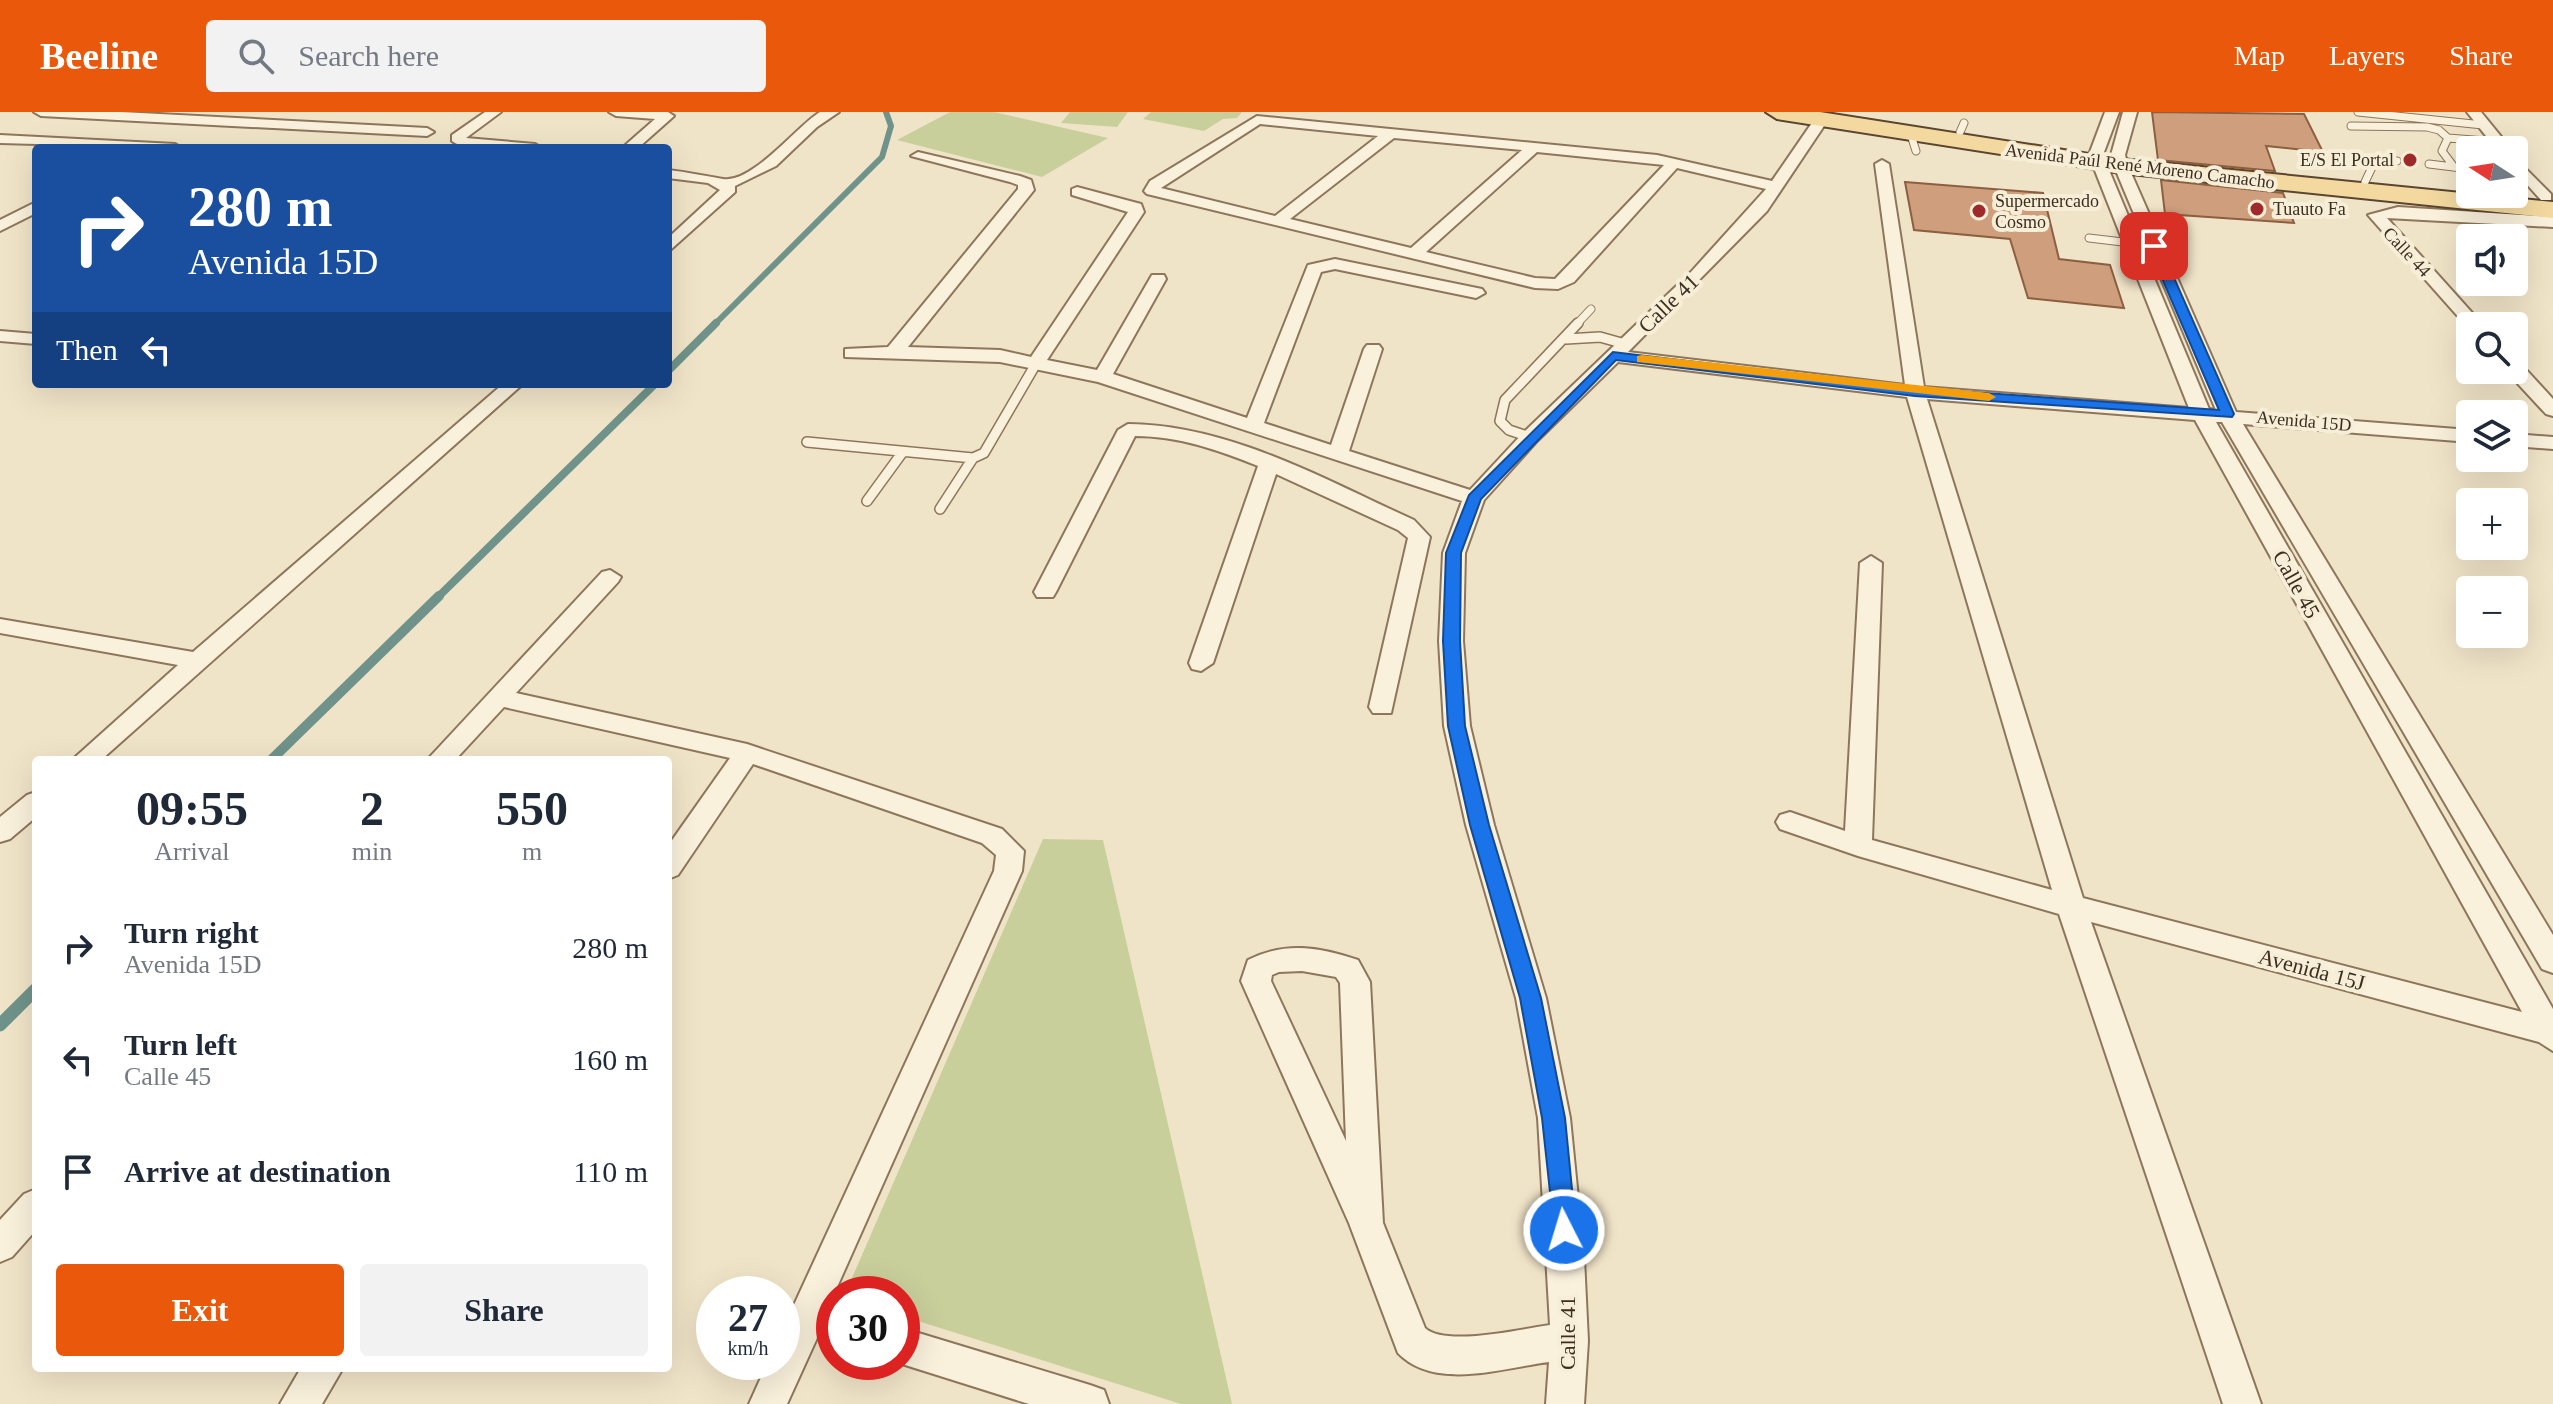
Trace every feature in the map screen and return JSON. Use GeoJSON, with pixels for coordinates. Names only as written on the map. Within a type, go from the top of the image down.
{"type":"FeatureCollection","features":[{"type":"Feature","properties":{"kind":"main road","name":"Avenida Paúl René Moreno Camacho"},"geometry":{"type":"LineString","coordinates":[[1777,112],[1962,128],[2219,178],[2551,201]]}},
{"type":"Feature","properties":{"kind":"main road","name":"Avenida Paúl René Moreno Camacho"},"geometry":{"type":"LineString","coordinates":[[1832,116],[1914,143],[2456,190]]}},
{"type":"Feature","properties":{"kind":"main road"},"geometry":{"type":"LineString","coordinates":[[2129,190],[2136,184],[2160,178],[2219,178]]}},
{"type":"Feature","properties":{"kind":"main road","name":"Avenida Paúl René Moreno Camacho"},"geometry":{"type":"LineString","coordinates":[[2528,189],[2551,201]]}},
{"type":"Feature","properties":{"kind":"street"},"geometry":{"type":"LineString","coordinates":[[41,112],[427,132]]}},
{"type":"Feature","properties":{"kind":"street"},"geometry":{"type":"LineString","coordinates":[[188,143],[242,112]]}},
{"type":"Feature","properties":{"kind":"street"},"geometry":{"type":"LineString","coordinates":[[486,144],[462,142],[457,138],[494,112]]}},
{"type":"Feature","properties":{"kind":"street"},"geometry":{"type":"LineString","coordinates":[[616,112],[667,116],[634,144]]}},
{"type":"Feature","properties":{"kind":"street"},"geometry":{"type":"LineString","coordinates":[[724,184],[755,174],[785,152],[822,115],[832,112]]}},
{"type":"Feature","properties":{"kind":"street"},"geometry":{"type":"LineString","coordinates":[[2109,159],[2112,112]]}},
{"type":"Feature","properties":{"kind":"street"},"geometry":{"type":"LineString","coordinates":[[2109,159],[2130,112]]}},
{"type":"Feature","properties":{"kind":"street"},"geometry":{"type":"LineString","coordinates":[[2474,112],[2492,136]]}},
{"type":"Feature","properties":{"kind":"street","name":"Calle 41"},"geometry":{"type":"LineString","coordinates":[[1565,1404],[1569,1341],[1566,1258],[1554,1118],[1531,998],[1480,825],[1457,726],[1451,641],[1454,553],[1474,498],[1530,437],[1697,276],[1774,192],[1832,116]]}},
{"type":"Feature","properties":{"kind":"street"},"geometry":{"type":"LineString","coordinates":[[1671,167],[1568,278],[1558,284],[1535,283],[1152,191],[1155,184],[1257,120],[1536,145],[1671,167],[1774,192]]}},
{"type":"Feature","properties":{"kind":"street"},"geometry":{"type":"LineString","coordinates":[[1278,221],[1392,132]]}},
{"type":"Feature","properties":{"kind":"street"},"geometry":{"type":"LineString","coordinates":[[0,139],[91,144]]}},
{"type":"Feature","properties":{"kind":"street"},"geometry":{"type":"LineString","coordinates":[[1415,253],[1536,145]]}},
{"type":"Feature","properties":{"kind":"street"},"geometry":{"type":"LineString","coordinates":[[894,352],[1026,190],[1026,183],[1015,179],[918,156]]}},
{"type":"Feature","properties":{"kind":"street","name":"Calle 45"},"geometry":{"type":"LineString","coordinates":[[2109,159],[2129,190],[2227,414],[2553,961]]}},
{"type":"Feature","properties":{"kind":"street","name":"Calle 45"},"geometry":{"type":"LineString","coordinates":[[2109,159],[2131,243],[2201,413],[2552,1035]]}},
{"type":"Feature","properties":{"kind":"street"},"geometry":{"type":"LineString","coordinates":[[1882,164],[1915,392],[2071,906],[2242,1404]]}},
{"type":"Feature","properties":{"kind":"street"},"geometry":{"type":"LineString","coordinates":[[672,174],[704,177],[724,184],[730,192],[672,243]]}},
{"type":"Feature","properties":{"kind":"street"},"geometry":{"type":"LineString","coordinates":[[1037,362],[1136,212],[1135,207],[1077,192]]}},
{"type":"Feature","properties":{"kind":"street"},"geometry":{"type":"LineString","coordinates":[[0,226],[32,209]]}},
{"type":"Feature","properties":{"kind":"street","name":"Calle 44"},"geometry":{"type":"LineString","coordinates":[[2462,312],[2380,223],[2379,212],[2553,222]]}},
{"type":"Feature","properties":{"kind":"street"},"geometry":{"type":"LineString","coordinates":[[1254,425],[1314,269],[1335,264],[1476,293]]}},
{"type":"Feature","properties":{"kind":"street"},"geometry":{"type":"LineString","coordinates":[[1102,377],[1158,279]]}},
{"type":"Feature","properties":{"kind":"street"},"geometry":{"type":"LineString","coordinates":[[0,336],[32,339]]}},
{"type":"Feature","properties":{"kind":"street"},"geometry":{"type":"LineString","coordinates":[[1338,453],[1373,349]]}},
{"type":"Feature","properties":{"kind":"street","name":"Avenida 15D"},"geometry":{"type":"LineString","coordinates":[[1619,350],[1915,392],[2227,414],[2456,435]]}},
{"type":"Feature","properties":{"kind":"street"},"geometry":{"type":"LineString","coordinates":[[851,353],[955,352],[1037,362],[1102,377],[1474,498]]}},
{"type":"Feature","properties":{"kind":"street"},"geometry":{"type":"LineString","coordinates":[[2528,383],[2553,410]]}},
{"type":"Feature","properties":{"kind":"street"},"geometry":{"type":"LineString","coordinates":[[90,756],[509,388]]}},
{"type":"Feature","properties":{"kind":"street"},"geometry":{"type":"LineString","coordinates":[[1197,435],[1218,414]]}},
{"type":"Feature","properties":{"kind":"street"},"geometry":{"type":"LineString","coordinates":[[1045,592],[1128,430],[1145,428],[1197,435],[1406,525],[1419,537],[1382,707]]}},
{"type":"Feature","properties":{"kind":"street"},"geometry":{"type":"LineString","coordinates":[[2528,441],[2553,443]]}},
{"type":"Feature","properties":{"kind":"street"},"geometry":{"type":"LineString","coordinates":[[1201,663],[1269,465]]}},
{"type":"Feature","properties":{"kind":"street"},"geometry":{"type":"LineString","coordinates":[[1858,846],[1871,563]]}},
{"type":"Feature","properties":{"kind":"street"},"geometry":{"type":"LineString","coordinates":[[444,756],[610,577]]}},
{"type":"Feature","properties":{"kind":"street"},"geometry":{"type":"LineString","coordinates":[[0,626],[201,661]]}},
{"type":"Feature","properties":{"kind":"street"},"geometry":{"type":"LineString","coordinates":[[497,697],[747,753],[992,836],[1007,847],[1011,861],[840,1276]]}},
{"type":"Feature","properties":{"kind":"street"},"geometry":{"type":"LineString","coordinates":[[672,862],[747,753]]}},
{"type":"Feature","properties":{"kind":"street"},"geometry":{"type":"LineString","coordinates":[[0,832],[32,805]]}},
{"type":"Feature","properties":{"kind":"street","name":"Avenida 15J"},"geometry":{"type":"LineString","coordinates":[[1790,822],[1858,846],[2071,906],[2552,1035]]}},
{"type":"Feature","properties":{"kind":"street"},"geometry":{"type":"LineString","coordinates":[[1366,1223],[1355,982],[1347,968],[1332,962],[1272,959],[1259,968],[1256,981],[1366,1223],[1411,1340],[1424,1353],[1451,1356],[1569,1341]]}},
{"type":"Feature","properties":{"kind":"street"},"geometry":{"type":"LineString","coordinates":[[0,1245],[32,1209]]}},
{"type":"Feature","properties":{"kind":"street"},"geometry":{"type":"LineString","coordinates":[[768,1404],[816,1329]]}},
{"type":"Feature","properties":{"kind":"street"},"geometry":{"type":"LineString","coordinates":[[920,1352],[1090,1404]]}},
{"type":"Feature","properties":{"kind":"street"},"geometry":{"type":"LineString","coordinates":[[299,1404],[321,1372]]}},
{"type":"Feature","properties":{"kind":"lane"},"geometry":{"type":"LineString","coordinates":[[2358,112],[2483,125]]}},
{"type":"Feature","properties":{"kind":"lane"},"geometry":{"type":"LineString","coordinates":[[2351,126],[2427,127],[2456,139]]}},
{"type":"Feature","properties":{"kind":"lane"},"geometry":{"type":"LineString","coordinates":[[2448,138],[2442,151],[2454,167]]}},
{"type":"Feature","properties":{"kind":"lane"},"geometry":{"type":"LineString","coordinates":[[2365,182],[2374,163],[2397,161]]}},
{"type":"Feature","properties":{"kind":"lane"},"geometry":{"type":"LineString","coordinates":[[2429,164],[2454,167]]}},
{"type":"Feature","properties":{"kind":"lane"},"geometry":{"type":"LineString","coordinates":[[2089,238],[2131,243]]}},
{"type":"Feature","properties":{"kind":"lane"},"geometry":{"type":"LineString","coordinates":[[1530,437],[1509,430],[1500,421],[1505,400],[1566,339],[1591,309]]}},
{"type":"Feature","properties":{"kind":"lane"},"geometry":{"type":"LineString","coordinates":[[1566,339],[1591,336],[1619,350]]}},
{"type":"Feature","properties":{"kind":"lane"},"geometry":{"type":"LineString","coordinates":[[807,442],[973,458],[984,453],[1037,362]]}},
{"type":"Feature","properties":{"kind":"lane"},"geometry":{"type":"LineString","coordinates":[[867,501],[902,453]]}},
{"type":"Feature","properties":{"kind":"lane"},"geometry":{"type":"LineString","coordinates":[[940,509],[973,458]]}},
{"type":"Feature","properties":{"kind":"green space"},"geometry":{"type":"Polygon","coordinates":[[[950,112],[994,112],[1108,138],[1042,177],[897,140],[950,112]]]}},
{"type":"Feature","properties":{"kind":"green space"},"geometry":{"type":"Polygon","coordinates":[[[1070,112],[1128,112],[1117,127],[1061,123],[1070,112]]]}},
{"type":"Feature","properties":{"kind":"green space"},"geometry":{"type":"Polygon","coordinates":[[[1151,112],[1242,112],[1237,118],[1223,119],[1204,131],[1143,119],[1151,112]]]}},
{"type":"Feature","properties":{"kind":"green space"},"geometry":{"type":"Polygon","coordinates":[[[1043,839],[1103,840],[1232,1404],[1181,1404],[920,1322],[920,1276],[853,1276],[1043,839]]]}},
{"type":"Feature","properties":{"kind":"building"},"geometry":{"type":"Polygon","coordinates":[[[2152,112],[2304,114],[2323,152],[2266,146],[2275,171],[2158,160],[2152,112]]]}},
{"type":"Feature","properties":{"kind":"building","name":"Tuauto Fa"},"geometry":{"type":"Polygon","coordinates":[[[2161,180],[2283,193],[2294,223],[2165,214],[2161,180]]]}},
{"type":"Feature","properties":{"kind":"building"},"geometry":{"type":"Polygon","coordinates":[[[1905,182],[2043,193],[2059,259],[2110,265],[2124,308],[2028,298],[2010,239],[1914,230],[1905,182]]]}},
{"type":"Feature","properties":{"kind":"waterway"},"geometry":{"type":"LineString","coordinates":[[672,367],[882,157],[891,126],[886,112]]}},
{"type":"Feature","properties":{"kind":"waterway"},"geometry":{"type":"LineString","coordinates":[[437,598],[651,388]]}},
{"type":"Feature","properties":{"kind":"waterway"},"geometry":{"type":"LineString","coordinates":[[275,756],[439,596]]}},
{"type":"Feature","properties":{"kind":"waterway"},"geometry":{"type":"LineString","coordinates":[[0,1025],[32,993]]}},
{"type":"Feature","properties":{"kind":"slow traffic"},"geometry":{"type":"LineString","coordinates":[[1642,359],[1915,392],[1989,397]]}},
{"type":"Feature","properties":{"kind":"place","name":"E/S El Portal"},"geometry":{"type":"Point","coordinates":[2410,160]}},
{"type":"Feature","properties":{"kind":"place","name":"Tuauto Fa"},"geometry":{"type":"Point","coordinates":[2257,209]}},
{"type":"Feature","properties":{"kind":"place","name":"Supermercado Cosmo"},"geometry":{"type":"Point","coordinates":[1979,211]}},
{"type":"Feature","properties":{"kind":"route"},"geometry":{"type":"LineString","coordinates":[[1564,1230],[1554,1118],[1531,998],[1480,825],[1457,726],[1451,641],[1454,553],[1474,498],[1530,437],[1613,356],[1915,392],[2227,414],[2154,246]]}}]}
